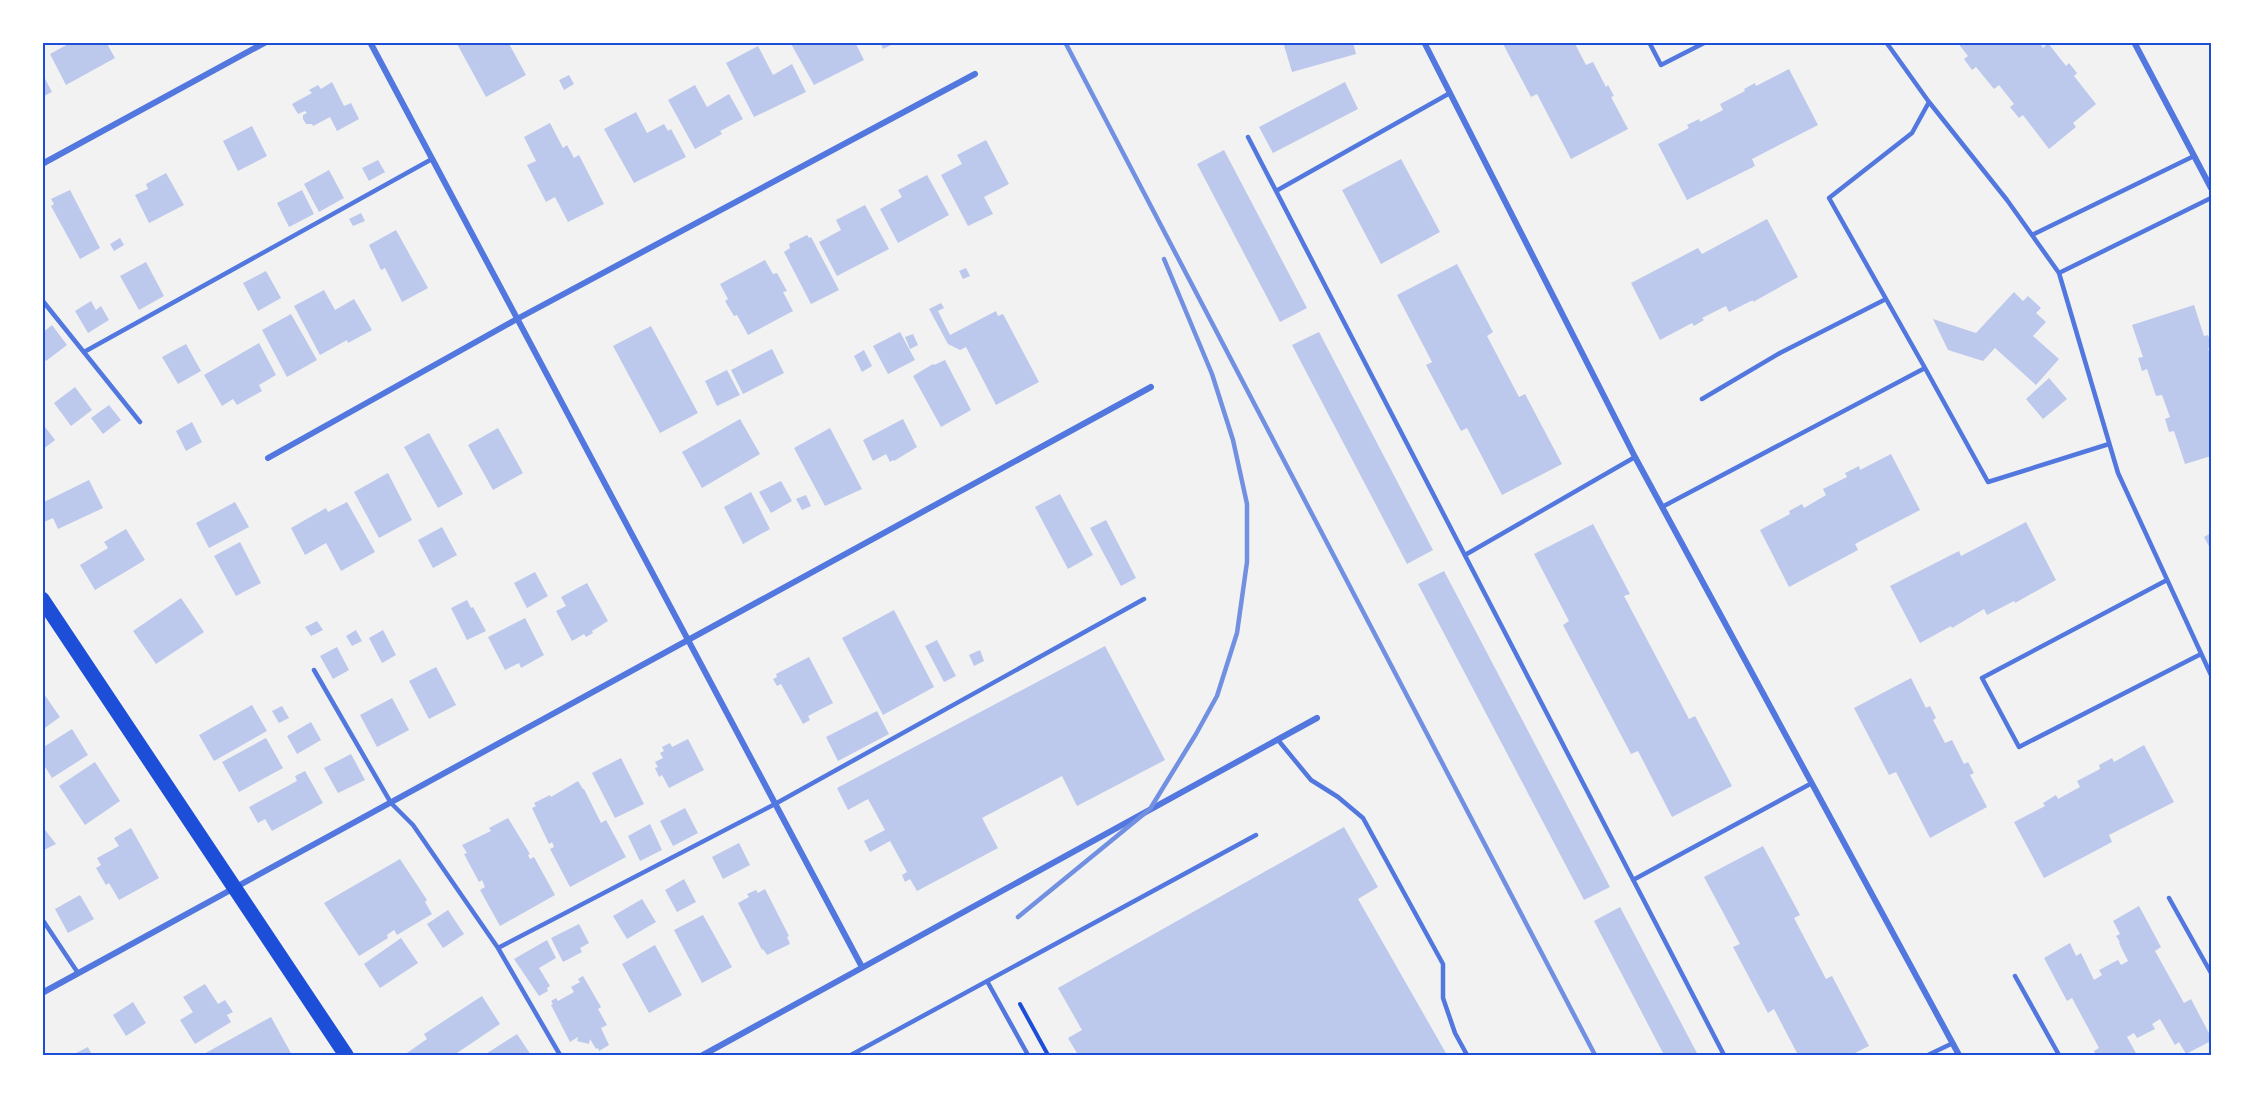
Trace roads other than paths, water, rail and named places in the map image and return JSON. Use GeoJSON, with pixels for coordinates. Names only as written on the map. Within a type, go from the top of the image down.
{"type":"FeatureCollection","features":[{"type":"Feature","properties":{"kind":"main road"},"geometry":{"type":"LineString","coordinates":[[42,599],[346,1055]]}},
{"type":"Feature","properties":{"kind":"street"},"geometry":{"type":"LineString","coordinates":[[42,164],[266,42]]}},
{"type":"Feature","properties":{"kind":"street"},"geometry":{"type":"LineString","coordinates":[[370,42],[862,967]]}},
{"type":"Feature","properties":{"kind":"street"},"geometry":{"type":"LineString","coordinates":[[1424,42],[1635,457],[1959,1055]]}},
{"type":"Feature","properties":{"kind":"street"},"geometry":{"type":"LineString","coordinates":[[2134,42],[2211,188]]}},
{"type":"Feature","properties":{"kind":"street"},"geometry":{"type":"LineString","coordinates":[[268,458],[517,319],[975,74]]}},
{"type":"Feature","properties":{"kind":"street"},"geometry":{"type":"LineString","coordinates":[[42,993],[1151,387]]}},
{"type":"Feature","properties":{"kind":"street"},"geometry":{"type":"LineString","coordinates":[[703,1055],[1317,718]]}},
{"type":"Feature","properties":{"kind":"lane"},"geometry":{"type":"LineString","coordinates":[[1649,42],[1661,65],[1707,42]]}},
{"type":"Feature","properties":{"kind":"lane"},"geometry":{"type":"LineString","coordinates":[[1886,42],[2059,273],[2118,473],[2211,675]]}},
{"type":"Feature","properties":{"kind":"lane"},"geometry":{"type":"LineString","coordinates":[[1276,191],[1450,93]]}},
{"type":"Feature","properties":{"kind":"lane"},"geometry":{"type":"LineString","coordinates":[[1929,102],[1912,133],[1829,198],[1988,482],[2109,444]]}},
{"type":"Feature","properties":{"kind":"lane"},"geometry":{"type":"LineString","coordinates":[[1248,137],[1724,1055]]}},
{"type":"Feature","properties":{"kind":"lane"},"geometry":{"type":"LineString","coordinates":[[2032,235],[2194,156]]}},
{"type":"Feature","properties":{"kind":"lane"},"geometry":{"type":"LineString","coordinates":[[84,352],[432,159]]}},
{"type":"Feature","properties":{"kind":"lane"},"geometry":{"type":"LineString","coordinates":[[2059,273],[2211,198]]}},
{"type":"Feature","properties":{"kind":"lane"},"geometry":{"type":"LineString","coordinates":[[1702,399],[1780,353],[1886,299]]}},
{"type":"Feature","properties":{"kind":"lane"},"geometry":{"type":"LineString","coordinates":[[42,300],[140,422]]}},
{"type":"Feature","properties":{"kind":"lane"},"geometry":{"type":"LineString","coordinates":[[1662,507],[1925,368]]}},
{"type":"Feature","properties":{"kind":"lane"},"geometry":{"type":"LineString","coordinates":[[1465,555],[1635,457]]}},
{"type":"Feature","properties":{"kind":"lane"},"geometry":{"type":"LineString","coordinates":[[2167,580],[1982,678],[2019,747],[2201,654]]}},
{"type":"Feature","properties":{"kind":"lane"},"geometry":{"type":"LineString","coordinates":[[498,948],[775,804],[1144,599]]}},
{"type":"Feature","properties":{"kind":"lane"},"geometry":{"type":"LineString","coordinates":[[314,670],[391,803],[413,825],[498,948],[560,1055]]}},
{"type":"Feature","properties":{"kind":"lane"},"geometry":{"type":"LineString","coordinates":[[1278,740],[1311,780],[1338,797],[1363,818],[1443,964],[1443,998],[1455,1033],[1467,1055]]}},
{"type":"Feature","properties":{"kind":"lane"},"geometry":{"type":"LineString","coordinates":[[1633,880],[1812,783]]}},
{"type":"Feature","properties":{"kind":"lane"},"geometry":{"type":"LineString","coordinates":[[851,1055],[1256,835]]}},
{"type":"Feature","properties":{"kind":"lane"},"geometry":{"type":"LineString","coordinates":[[2169,898],[2211,973]]}},
{"type":"Feature","properties":{"kind":"lane"},"geometry":{"type":"LineString","coordinates":[[42,919],[78,973]]}},
{"type":"Feature","properties":{"kind":"lane"},"geometry":{"type":"LineString","coordinates":[[2015,976],[2059,1055]]}},
{"type":"Feature","properties":{"kind":"lane"},"geometry":{"type":"LineString","coordinates":[[987,981],[1028,1055]]}},
{"type":"Feature","properties":{"kind":"lane"},"geometry":{"type":"LineString","coordinates":[[1928,1055],[1953,1042]]}},
{"type":"Feature","properties":{"kind":"railway"},"geometry":{"type":"LineString","coordinates":[[1065,42],[1595,1055]]}},
{"type":"Feature","properties":{"kind":"railway"},"geometry":{"type":"LineString","coordinates":[[1018,917],[1150,809],[1217,696],[1237,633],[1247,562],[1247,504],[1233,440],[1212,374],[1164,259]]}}]}
